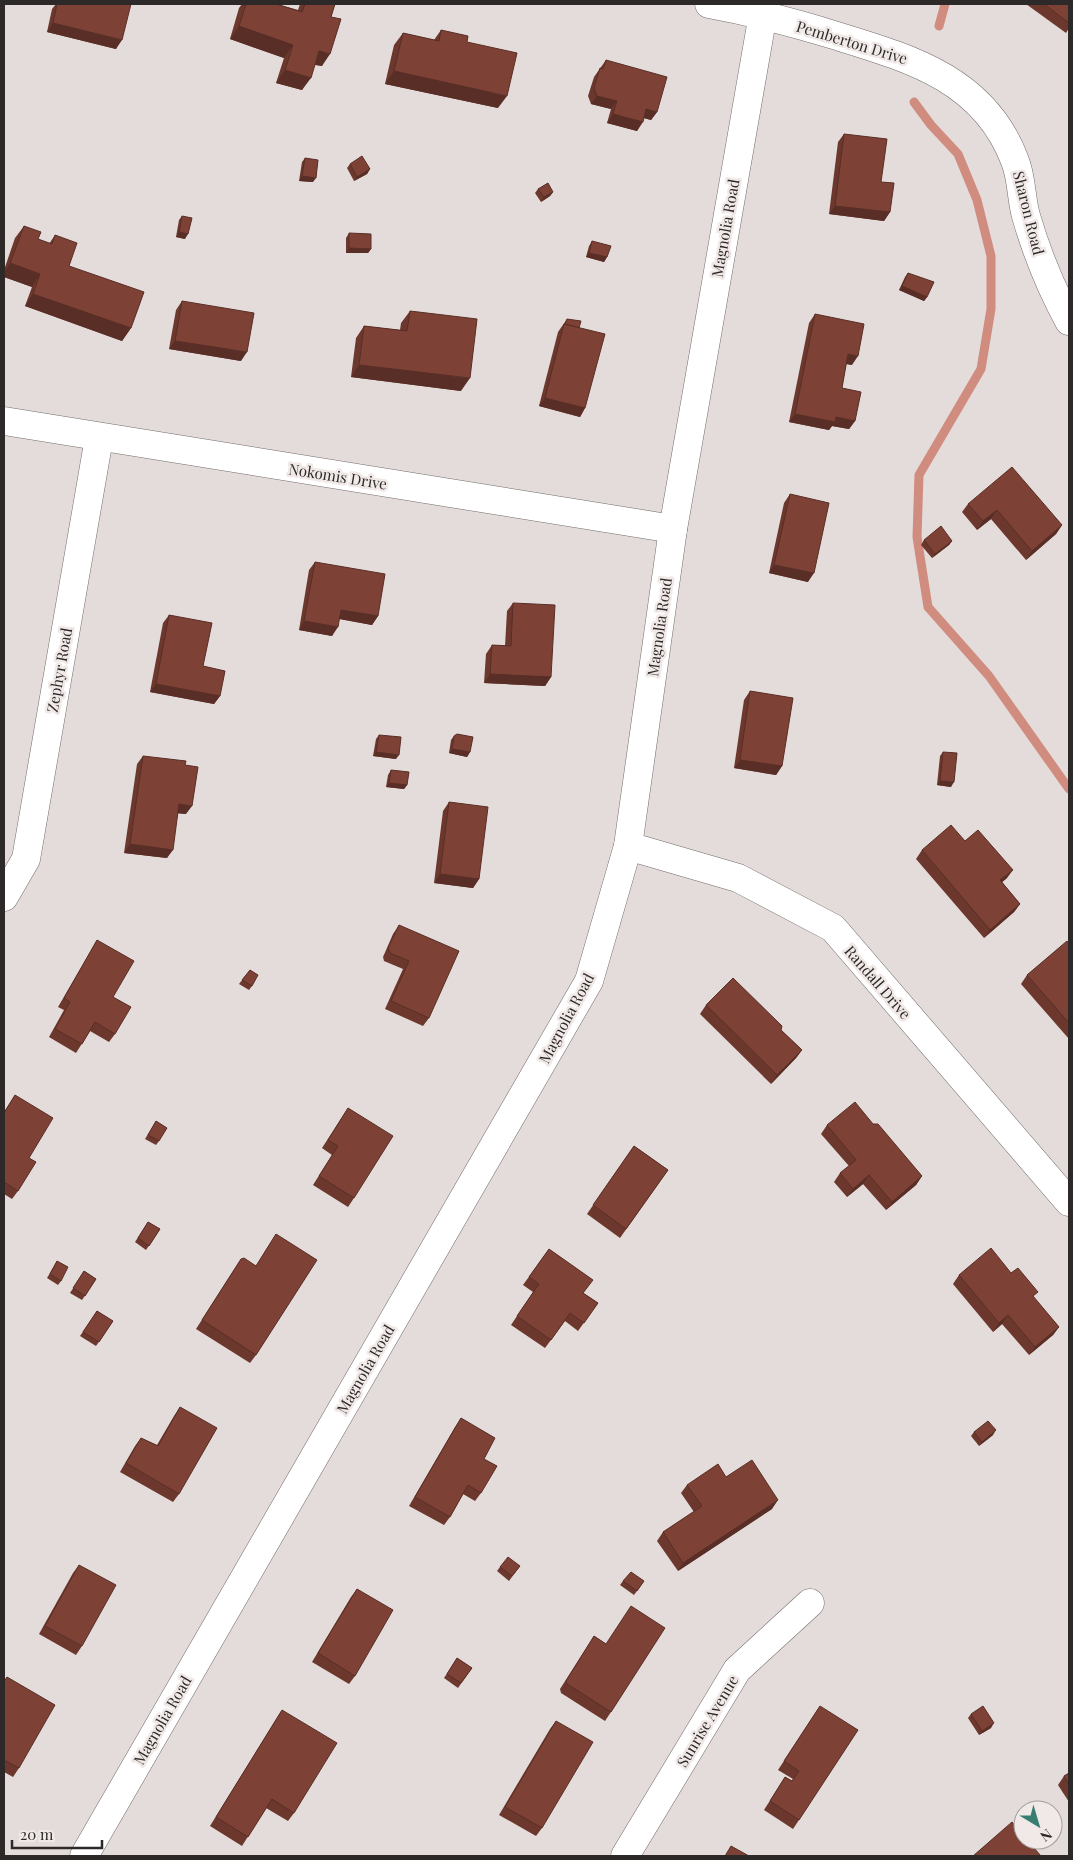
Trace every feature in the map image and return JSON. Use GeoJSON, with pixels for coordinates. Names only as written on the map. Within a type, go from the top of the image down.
{"type":"FeatureCollection","features":[{"type":"Feature","properties":{"kind":"street","name":"Pemberton Drive"},"geometry":{"type":"LineString","coordinates":[[709,4],[763,14],[901,55],[936,71],[982,107]]}},
{"type":"Feature","properties":{"kind":"street","name":"Magnolia Road"},"geometry":{"type":"LineString","coordinates":[[84,1856],[589,981],[628,846],[673,529],[763,14]]}},
{"type":"Feature","properties":{"kind":"street","name":"Sharon Road"},"geometry":{"type":"LineString","coordinates":[[982,107],[1002,132],[1016,162],[1026,216],[1048,282],[1069,321]]}},
{"type":"Feature","properties":{"kind":"street","name":"Nokomis Drive"},"geometry":{"type":"LineString","coordinates":[[4,421],[99,438],[673,529]]}},
{"type":"Feature","properties":{"kind":"street","name":"Zephyr Road"},"geometry":{"type":"LineString","coordinates":[[4,896],[26,860],[99,438]]}},
{"type":"Feature","properties":{"kind":"street","name":"Randall Drive"},"geometry":{"type":"LineString","coordinates":[[628,846],[738,878],[832,928],[1069,1202]]}},
{"type":"Feature","properties":{"kind":"street","name":"Sunrise Avenue"},"geometry":{"type":"LineString","coordinates":[[625,1856],[737,1670],[810,1603]]}},
{"type":"Feature","properties":{"kind":"building"},"geometry":{"type":"Polygon","coordinates":[[[57,4],[131,4],[122,40],[53,23],[57,4]]]}},
{"type":"Feature","properties":{"kind":"building"},"geometry":{"type":"Polygon","coordinates":[[[246,4],[276,4],[302,12],[305,4],[335,4],[331,17],[341,19],[330,54],[319,51],[311,78],[285,70],[293,45],[239,26],[246,4]]]}},
{"type":"Feature","properties":{"kind":"building"},"geometry":{"type":"Polygon","coordinates":[[[1044,4],[1069,4],[1069,23],[1044,4]]]}},
{"type":"Feature","properties":{"kind":"building"},"geometry":{"type":"Polygon","coordinates":[[[441,30],[468,36],[467,42],[517,53],[507,96],[394,71],[403,33],[439,41],[441,30]]]}},
{"type":"Feature","properties":{"kind":"building"},"geometry":{"type":"Polygon","coordinates":[[[606,60],[667,77],[657,112],[646,109],[643,122],[613,114],[617,101],[597,96],[594,88],[600,68],[603,69],[606,60]]]}},
{"type":"Feature","properties":{"kind":"building"},"geometry":{"type":"Polygon","coordinates":[[[844,134],[887,139],[881,182],[894,183],[890,212],[835,206],[844,134]]]}},
{"type":"Feature","properties":{"kind":"building"},"geometry":{"type":"Polygon","coordinates":[[[362,156],[370,169],[357,177],[350,164],[362,156]]]}},
{"type":"Feature","properties":{"kind":"building"},"geometry":{"type":"Polygon","coordinates":[[[305,158],[318,160],[316,178],[302,176],[305,158]]]}},
{"type":"Feature","properties":{"kind":"building"},"geometry":{"type":"Polygon","coordinates":[[[548,183],[553,192],[544,197],[538,189],[548,183]]]}},
{"type":"Feature","properties":{"kind":"building"},"geometry":{"type":"Polygon","coordinates":[[[182,216],[192,218],[188,234],[179,232],[182,216]]]}},
{"type":"Feature","properties":{"kind":"building"},"geometry":{"type":"Polygon","coordinates":[[[24,226],[41,232],[38,239],[52,244],[55,235],[77,243],[69,266],[144,292],[131,328],[33,294],[40,274],[10,263],[24,226]]]}},
{"type":"Feature","properties":{"kind":"building"},"geometry":{"type":"Polygon","coordinates":[[[349,233],[371,234],[371,249],[349,248],[349,233]]]}},
{"type":"Feature","properties":{"kind":"building"},"geometry":{"type":"Polygon","coordinates":[[[592,241],[611,246],[607,257],[589,253],[592,241]]]}},
{"type":"Feature","properties":{"kind":"building"},"geometry":{"type":"Polygon","coordinates":[[[908,273],[934,282],[927,297],[902,286],[908,273]]]}},
{"type":"Feature","properties":{"kind":"building"},"geometry":{"type":"Polygon","coordinates":[[[182,301],[254,313],[247,352],[175,341],[182,301]]]}},
{"type":"Feature","properties":{"kind":"building"},"geometry":{"type":"Polygon","coordinates":[[[410,311],[477,319],[470,378],[359,365],[364,326],[407,331],[410,311]]]}},
{"type":"Feature","properties":{"kind":"building"},"geometry":{"type":"Polygon","coordinates":[[[815,314],[864,324],[858,356],[848,354],[842,388],[861,392],[855,421],[836,417],[835,422],[795,414],[815,314]]]}},
{"type":"Feature","properties":{"kind":"building"},"geometry":{"type":"Polygon","coordinates":[[[567,319],[581,321],[579,328],[565,324],[567,319]]]}},
{"type":"Feature","properties":{"kind":"building"},"geometry":{"type":"Polygon","coordinates":[[[564,324],[605,334],[585,408],[545,398],[564,324]]]}},
{"type":"Feature","properties":{"kind":"building"},"geometry":{"type":"Polygon","coordinates":[[[1012,467],[1062,525],[1032,551],[997,510],[983,521],[968,504],[1012,467]]]}},
{"type":"Feature","properties":{"kind":"building"},"geometry":{"type":"Polygon","coordinates":[[[790,494],[829,503],[814,573],[774,565],[790,494]]]}},
{"type":"Feature","properties":{"kind":"building"},"geometry":{"type":"Polygon","coordinates":[[[941,526],[952,541],[935,554],[924,540],[941,526]]]}},
{"type":"Feature","properties":{"kind":"building"},"geometry":{"type":"Polygon","coordinates":[[[315,562],[385,574],[378,616],[341,610],[338,627],[304,621],[315,562]]]}},
{"type":"Feature","properties":{"kind":"building"},"geometry":{"type":"Polygon","coordinates":[[[513,603],[555,605],[551,677],[490,674],[492,645],[511,646],[513,603]]]}},
{"type":"Feature","properties":{"kind":"building"},"geometry":{"type":"Polygon","coordinates":[[[169,615],[212,623],[203,666],[225,671],[220,696],[156,684],[169,615]]]}},
{"type":"Feature","properties":{"kind":"building"},"geometry":{"type":"Polygon","coordinates":[[[750,691],[793,698],[782,766],[740,760],[750,691]]]}},
{"type":"Feature","properties":{"kind":"building"},"geometry":{"type":"Polygon","coordinates":[[[457,734],[473,737],[470,752],[452,749],[454,736],[457,734]]]}},
{"type":"Feature","properties":{"kind":"building"},"geometry":{"type":"Polygon","coordinates":[[[379,735],[401,737],[399,755],[376,752],[379,735]]]}},
{"type":"Feature","properties":{"kind":"building"},"geometry":{"type":"Polygon","coordinates":[[[943,752],[957,753],[954,782],[940,781],[943,752]]]}},
{"type":"Feature","properties":{"kind":"building"},"geometry":{"type":"Polygon","coordinates":[[[143,756],[186,761],[185,765],[198,767],[192,806],[179,804],[173,850],[130,844],[143,756]]]}},
{"type":"Feature","properties":{"kind":"building"},"geometry":{"type":"Polygon","coordinates":[[[391,770],[409,772],[407,785],[389,783],[391,770]]]}},
{"type":"Feature","properties":{"kind":"building"},"geometry":{"type":"Polygon","coordinates":[[[449,802],[488,807],[479,879],[440,874],[449,802]]]}},
{"type":"Feature","properties":{"kind":"building"},"geometry":{"type":"Polygon","coordinates":[[[951,825],[965,841],[978,830],[1013,870],[1000,880],[1020,904],[990,930],[922,850],[951,825]]]}},
{"type":"Feature","properties":{"kind":"building"},"geometry":{"type":"Polygon","coordinates":[[[399,925],[459,951],[429,1018],[391,1001],[409,961],[390,953],[388,948],[399,925]]]}},
{"type":"Feature","properties":{"kind":"building"},"geometry":{"type":"Polygon","coordinates":[[[97,940],[134,961],[113,997],[131,1007],[115,1034],[95,1022],[82,1044],[55,1029],[70,1002],[64,998],[97,940]]]}},
{"type":"Feature","properties":{"kind":"building"},"geometry":{"type":"Polygon","coordinates":[[[1067,941],[1069,944],[1069,1023],[1027,975],[1067,941]]]}},
{"type":"Feature","properties":{"kind":"building"},"geometry":{"type":"Polygon","coordinates":[[[250,970],[258,975],[252,986],[242,980],[250,970]]]}},
{"type":"Feature","properties":{"kind":"building"},"geometry":{"type":"Polygon","coordinates":[[[733,978],[782,1026],[781,1030],[802,1050],[777,1075],[706,1005],[733,978]]]}},
{"type":"Feature","properties":{"kind":"building"},"geometry":{"type":"Polygon","coordinates":[[[15,1095],[53,1118],[29,1158],[36,1162],[18,1191],[4,1182],[4,1113],[15,1095]]]}},
{"type":"Feature","properties":{"kind":"building"},"geometry":{"type":"Polygon","coordinates":[[[855,1102],[873,1124],[878,1124],[922,1176],[892,1202],[869,1175],[853,1189],[840,1173],[856,1160],[827,1125],[855,1102]]]}},
{"type":"Feature","properties":{"kind":"building"},"geometry":{"type":"Polygon","coordinates":[[[348,1108],[393,1136],[354,1198],[319,1176],[338,1146],[328,1140],[348,1108]]]}},
{"type":"Feature","properties":{"kind":"building"},"geometry":{"type":"Polygon","coordinates":[[[156,1121],[167,1128],[159,1141],[148,1135],[156,1121]]]}},
{"type":"Feature","properties":{"kind":"building"},"geometry":{"type":"Polygon","coordinates":[[[634,1146],[668,1170],[626,1229],[593,1205],[634,1146]]]}},
{"type":"Feature","properties":{"kind":"building"},"geometry":{"type":"Polygon","coordinates":[[[148,1222],[160,1229],[149,1246],[138,1238],[148,1222]]]}},
{"type":"Feature","properties":{"kind":"building"},"geometry":{"type":"Polygon","coordinates":[[[276,1234],[317,1260],[256,1355],[202,1320],[241,1259],[244,1258],[256,1266],[276,1234]]]}},
{"type":"Feature","properties":{"kind":"building"},"geometry":{"type":"Polygon","coordinates":[[[991,1248],[1011,1273],[1018,1268],[1038,1292],[1033,1296],[1059,1327],[1035,1347],[1008,1315],[999,1323],[959,1275],[991,1248]]]}},
{"type":"Feature","properties":{"kind":"building"},"geometry":{"type":"Polygon","coordinates":[[[549,1249],[593,1280],[583,1293],[598,1303],[584,1323],[570,1313],[551,1340],[517,1316],[539,1284],[529,1277],[549,1249]]]}},
{"type":"Feature","properties":{"kind":"building"},"geometry":{"type":"Polygon","coordinates":[[[57,1261],[68,1267],[61,1281],[50,1274],[57,1261]]]}},
{"type":"Feature","properties":{"kind":"building"},"geometry":{"type":"Polygon","coordinates":[[[84,1271],[96,1279],[85,1296],[73,1288],[84,1271]]]}},
{"type":"Feature","properties":{"kind":"building"},"geometry":{"type":"Polygon","coordinates":[[[97,1311],[113,1321],[99,1342],[83,1332],[97,1311]]]}},
{"type":"Feature","properties":{"kind":"building"},"geometry":{"type":"Polygon","coordinates":[[[180,1407],[217,1428],[179,1494],[126,1463],[141,1438],[158,1446],[180,1407]]]}},
{"type":"Feature","properties":{"kind":"building"},"geometry":{"type":"Polygon","coordinates":[[[461,1418],[495,1438],[484,1459],[497,1466],[481,1493],[468,1485],[450,1517],[415,1497],[461,1418]]]}},
{"type":"Feature","properties":{"kind":"building"},"geometry":{"type":"Polygon","coordinates":[[[988,1421],[996,1430],[982,1442],[974,1432],[988,1421]]]}},
{"type":"Feature","properties":{"kind":"building"},"geometry":{"type":"Polygon","coordinates":[[[752,1460],[778,1500],[683,1563],[663,1532],[702,1506],[687,1485],[718,1464],[726,1477],[752,1460]]]}},
{"type":"Feature","properties":{"kind":"building"},"geometry":{"type":"Polygon","coordinates":[[[508,1557],[520,1566],[512,1576],[500,1567],[508,1557]]]}},
{"type":"Feature","properties":{"kind":"building"},"geometry":{"type":"Polygon","coordinates":[[[79,1565],[116,1585],[82,1646],[45,1626],[79,1565]]]}},
{"type":"Feature","properties":{"kind":"building"},"geometry":{"type":"Polygon","coordinates":[[[631,1572],[644,1581],[637,1591],[623,1581],[631,1572]]]}},
{"type":"Feature","properties":{"kind":"building"},"geometry":{"type":"Polygon","coordinates":[[[357,1589],[393,1610],[355,1676],[318,1653],[357,1589]]]}},
{"type":"Feature","properties":{"kind":"building"},"geometry":{"type":"Polygon","coordinates":[[[631,1606],[665,1628],[611,1712],[567,1684],[566,1681],[594,1636],[606,1644],[631,1606]]]}},
{"type":"Feature","properties":{"kind":"building"},"geometry":{"type":"Polygon","coordinates":[[[457,1658],[472,1668],[461,1683],[447,1674],[457,1658]]]}},
{"type":"Feature","properties":{"kind":"building"},"geometry":{"type":"Polygon","coordinates":[[[7,1677],[55,1705],[19,1768],[4,1760],[4,1682],[7,1677]]]}},
{"type":"Feature","properties":{"kind":"building"},"geometry":{"type":"Polygon","coordinates":[[[820,1706],[858,1730],[799,1820],[770,1801],[785,1777],[792,1781],[799,1771],[784,1761],[820,1706]]]}},
{"type":"Feature","properties":{"kind":"building"},"geometry":{"type":"Polygon","coordinates":[[[983,1706],[994,1723],[982,1731],[971,1714],[983,1706]]]}},
{"type":"Feature","properties":{"kind":"building"},"geometry":{"type":"Polygon","coordinates":[[[282,1710],[337,1743],[294,1813],[272,1799],[248,1837],[216,1817],[282,1710]]]}},
{"type":"Feature","properties":{"kind":"building"},"geometry":{"type":"Polygon","coordinates":[[[556,1721],[593,1742],[542,1828],[505,1807],[556,1721]]]}},
{"type":"Feature","properties":{"kind":"building"},"geometry":{"type":"Polygon","coordinates":[[[1069,1773],[1069,1785],[1064,1776],[1069,1773]]]}},
{"type":"Feature","properties":{"kind":"building"},"geometry":{"type":"Polygon","coordinates":[[[1012,1822],[1013,1850],[1036,1850],[1041,1856],[973,1856],[1012,1822]]]}},
{"type":"Feature","properties":{"kind":"building"},"geometry":{"type":"Polygon","coordinates":[[[731,1846],[749,1856],[725,1856],[731,1846]]]}},
{"type":"Feature","properties":{"kind":"waterway"},"geometry":{"type":"LineString","coordinates":[[939,26],[945,4]]}},
{"type":"Feature","properties":{"kind":"waterway"},"geometry":{"type":"LineString","coordinates":[[914,102],[931,125],[958,154],[977,200],[991,256],[991,309],[981,369],[919,475],[917,537],[928,607],[989,676],[1069,789]]}}]}
